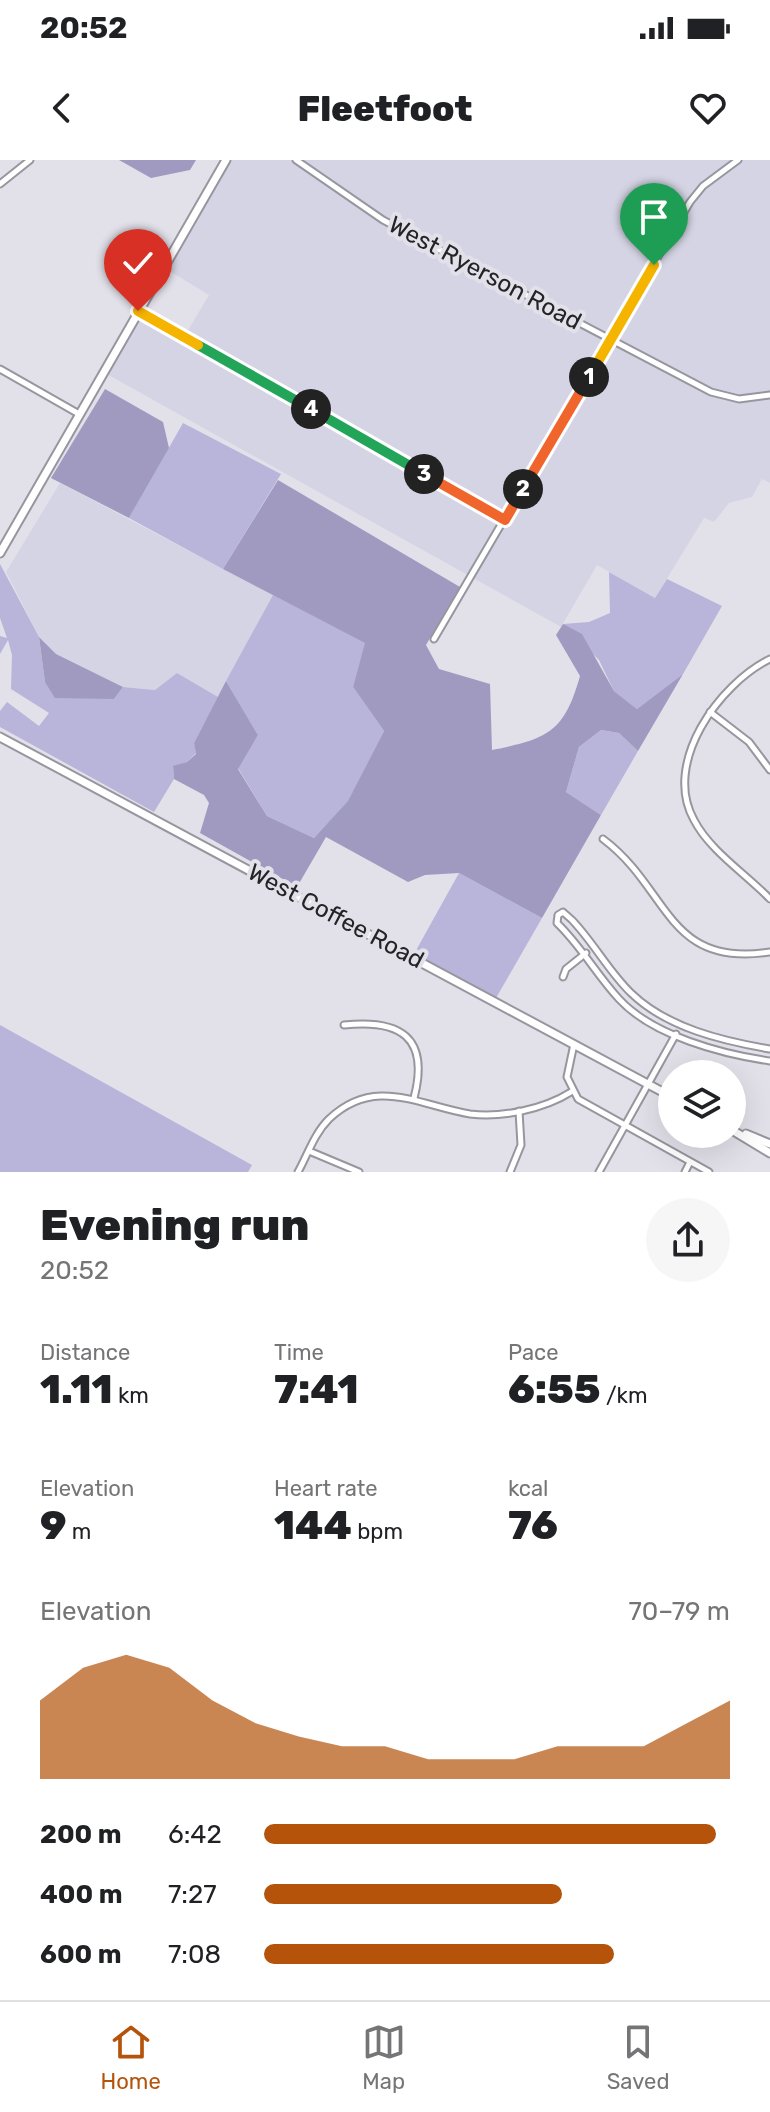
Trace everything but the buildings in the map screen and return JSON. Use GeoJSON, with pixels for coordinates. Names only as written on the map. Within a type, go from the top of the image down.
{"type":"FeatureCollection","features":[{"type":"Feature","properties":{"kind":"street"},"geometry":{"type":"LineString","coordinates":[[0,184],[30,160]]}},
{"type":"Feature","properties":{"kind":"street"},"geometry":{"type":"LineString","coordinates":[[0,553],[226,160]]}},
{"type":"Feature","properties":{"kind":"street","name":"West Ryerson Road"},"geometry":{"type":"LineString","coordinates":[[296,160],[366,210],[717,394],[743,399],[770,395]]}},
{"type":"Feature","properties":{"kind":"street"},"geometry":{"type":"LineString","coordinates":[[434,639],[690,202],[703,186],[738,160]]}},
{"type":"Feature","properties":{"kind":"street"},"geometry":{"type":"LineString","coordinates":[[138,311],[505,520]]}},
{"type":"Feature","properties":{"kind":"street"},"geometry":{"type":"LineString","coordinates":[[0,369],[79,414]]}},
{"type":"Feature","properties":{"kind":"street"},"geometry":{"type":"LineString","coordinates":[[770,659],[736,681],[710,712],[686,768],[687,803],[704,835],[770,899]]}},
{"type":"Feature","properties":{"kind":"street"},"geometry":{"type":"LineString","coordinates":[[710,712],[749,742],[770,770]]}},
{"type":"Feature","properties":{"kind":"street","name":"West Coffee Road"},"geometry":{"type":"LineString","coordinates":[[0,737],[658,1089]]}},
{"type":"Feature","properties":{"kind":"street"},"geometry":{"type":"LineString","coordinates":[[603,839],[633,867],[674,924],[697,944],[735,956],[770,952]]}},
{"type":"Feature","properties":{"kind":"street"},"geometry":{"type":"LineString","coordinates":[[770,1049],[705,1035],[642,1002],[622,983],[583,931],[560,913],[557,923],[586,953],[620,1000],[676,1034],[718,1051],[770,1061]]}},
{"type":"Feature","properties":{"kind":"street"},"geometry":{"type":"LineString","coordinates":[[563,977],[566,969],[586,953]]}},
{"type":"Feature","properties":{"kind":"street"},"geometry":{"type":"LineString","coordinates":[[344,1025],[377,1022],[402,1032],[412,1046],[418,1064],[414,1098]]}},
{"type":"Feature","properties":{"kind":"street"},"geometry":{"type":"LineString","coordinates":[[599,1172],[676,1034]]}},
{"type":"Feature","properties":{"kind":"street"},"geometry":{"type":"LineString","coordinates":[[574,1044],[567,1068],[571,1092],[588,1106],[709,1172]]}},
{"type":"Feature","properties":{"kind":"street"},"geometry":{"type":"LineString","coordinates":[[298,1172],[330,1118],[351,1104],[380,1097],[414,1098],[469,1114],[519,1111],[571,1092]]}},
{"type":"Feature","properties":{"kind":"street"},"geometry":{"type":"LineString","coordinates":[[510,1172],[521,1145],[519,1111]]}},
{"type":"Feature","properties":{"kind":"street"},"geometry":{"type":"LineString","coordinates":[[746,1135],[767,1143],[770,1153]]}},
{"type":"Feature","properties":{"kind":"street"},"geometry":{"type":"LineString","coordinates":[[309,1151],[359,1172]]}},
{"type":"Feature","properties":{"kind":"street"},"geometry":{"type":"LineString","coordinates":[[685,1172],[690,1162]]}},
{"type":"Feature","properties":{"kind":"shaded area"},"geometry":{"type":"Polygon","coordinates":[[[119,160],[196,160],[190,170],[151,178],[119,160]]]}},
{"type":"Feature","properties":{"kind":"shaded area"},"geometry":{"type":"Polygon","coordinates":[[[226,160],[770,160],[770,483],[762,479],[752,497],[729,503],[714,522],[704,518],[655,598],[597,565],[561,627],[103,372],[138,311],[184,337],[209,295],[163,267],[226,160]]]}},
{"type":"Feature","properties":{"kind":"shaded area"},"geometry":{"type":"Polygon","coordinates":[[[105,389],[163,422],[169,448],[129,518],[51,478],[105,389]]]}},
{"type":"Feature","properties":{"kind":"shaded area"},"geometry":{"type":"Polygon","coordinates":[[[183,423],[281,474],[223,569],[129,518],[183,423]]]}},
{"type":"Feature","properties":{"kind":"shaded area"},"geometry":{"type":"Polygon","coordinates":[[[278,480],[460,587],[426,645],[439,669],[490,684],[492,750],[540,737],[560,722],[567,710],[580,676],[556,635],[563,624],[582,634],[614,691],[637,709],[683,674],[638,751],[619,733],[601,730],[579,747],[566,792],[601,815],[542,918],[459,873],[425,875],[408,882],[326,837],[297,887],[200,833],[209,803],[204,795],[174,779],[173,766],[187,762],[196,754],[194,743],[226,681],[258,735],[238,769],[267,816],[314,838],[348,801],[384,731],[353,687],[365,643],[223,569],[278,480]]]}},
{"type":"Feature","properties":{"kind":"shaded area"},"geometry":{"type":"Polygon","coordinates":[[[60,483],[273,595],[218,697],[177,673],[155,690],[123,687],[56,654],[39,637],[6,572],[60,483]]]}},
{"type":"Feature","properties":{"kind":"shaded area"},"geometry":{"type":"Polygon","coordinates":[[[0,564],[39,637],[45,682],[114,699],[123,687],[155,690],[177,673],[218,697],[194,743],[196,753],[187,762],[173,767],[174,779],[154,812],[0,727],[0,711],[7,702],[39,726],[49,713],[11,689],[12,655],[8,640],[0,654],[0,636],[7,638],[0,618],[0,564]]]}},
{"type":"Feature","properties":{"kind":"shaded area"},"geometry":{"type":"Polygon","coordinates":[[[609,572],[655,598],[667,579],[722,606],[683,674],[637,709],[614,691],[599,660],[563,624],[589,622],[610,613],[609,572]]]}},
{"type":"Feature","properties":{"kind":"shaded area"},"geometry":{"type":"Polygon","coordinates":[[[273,595],[366,643],[353,687],[384,731],[348,802],[314,838],[267,816],[238,768],[258,735],[226,681],[273,595]]]}},
{"type":"Feature","properties":{"kind":"shaded area"},"geometry":{"type":"Polygon","coordinates":[[[39,637],[56,654],[123,687],[114,699],[55,698],[45,682],[39,637]]]}},
{"type":"Feature","properties":{"kind":"shaded area"},"geometry":{"type":"Polygon","coordinates":[[[601,730],[619,733],[638,751],[601,815],[566,792],[579,747],[601,730]]]}},
{"type":"Feature","properties":{"kind":"shaded area"},"geometry":{"type":"Polygon","coordinates":[[[459,873],[542,918],[496,998],[414,954],[459,873]]]}},
{"type":"Feature","properties":{"kind":"shaded area"},"geometry":{"type":"Polygon","coordinates":[[[0,1025],[252,1165],[248,1172],[0,1172],[0,1025]]]}},
{"type":"Feature","properties":{"kind":"route"},"geometry":{"type":"LineString","coordinates":[[138,311],[505,520],[654,265]]}}]}
